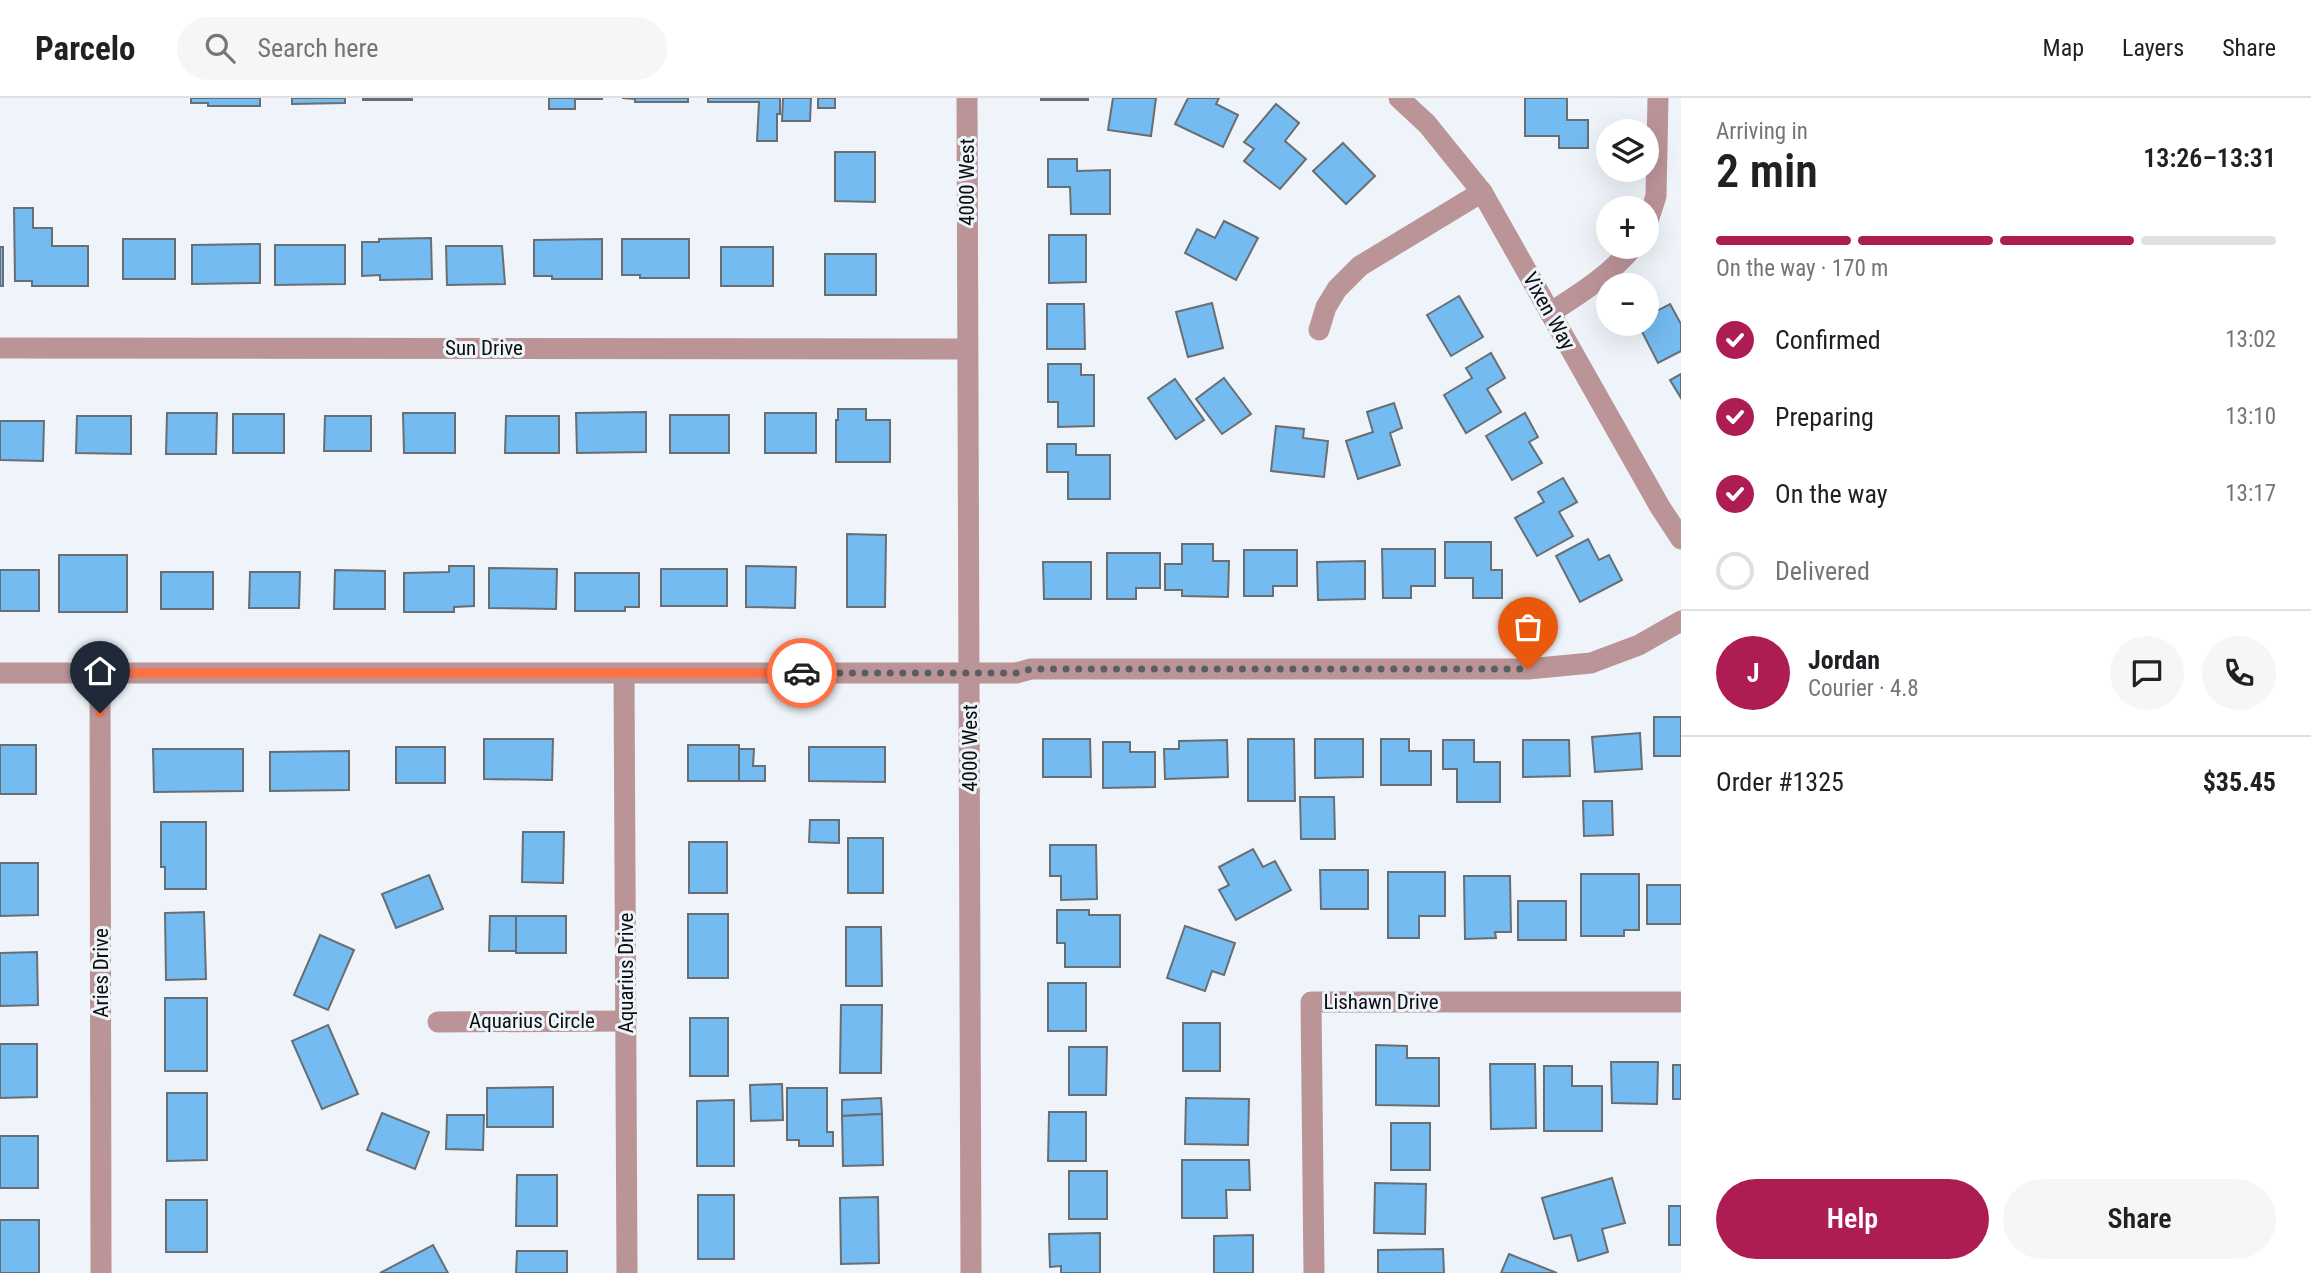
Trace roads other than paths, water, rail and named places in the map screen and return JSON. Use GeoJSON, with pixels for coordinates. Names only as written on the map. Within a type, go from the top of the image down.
{"type":"FeatureCollection","features":[{"type":"Feature","properties":{"kind":"street","name":"4000 West"},"geometry":{"type":"LineString","coordinates":[[967,98],[971,1273]]}},
{"type":"Feature","properties":{"kind":"street","name":"Vixen Way"},"geometry":{"type":"LineString","coordinates":[[1399,98],[1427,124],[1482,192],[1660,507],[1681,539]]}},
{"type":"Feature","properties":{"kind":"street"},"geometry":{"type":"LineString","coordinates":[[1656,196],[1658,98]]}},
{"type":"Feature","properties":{"kind":"street"},"geometry":{"type":"LineString","coordinates":[[1318,330],[1326,307],[1337,289],[1360,266],[1482,192]]}},
{"type":"Feature","properties":{"kind":"street"},"geometry":{"type":"LineString","coordinates":[[1550,313],[1594,285],[1623,259]]}},
{"type":"Feature","properties":{"kind":"street","name":"Sun Drive"},"geometry":{"type":"LineString","coordinates":[[0,348],[967,348]]}},
{"type":"Feature","properties":{"kind":"street"},"geometry":{"type":"LineString","coordinates":[[0,673],[1016,673],[1031,669],[1528,669],[1591,663],[1639,645],[1681,621]]}},
{"type":"Feature","properties":{"kind":"street","name":"Aries Drive"},"geometry":{"type":"LineString","coordinates":[[100,673],[101,1273]]}},
{"type":"Feature","properties":{"kind":"street","name":"Aquarius Drive"},"geometry":{"type":"LineString","coordinates":[[624,673],[627,1273]]}},
{"type":"Feature","properties":{"kind":"street","name":"Lishawn Drive"},"geometry":{"type":"LineString","coordinates":[[1314,1273],[1311,1002],[1681,1002]]}},
{"type":"Feature","properties":{"kind":"street","name":"Aquarius Circle"},"geometry":{"type":"LineString","coordinates":[[438,1022],[626,1021]]}}]}
